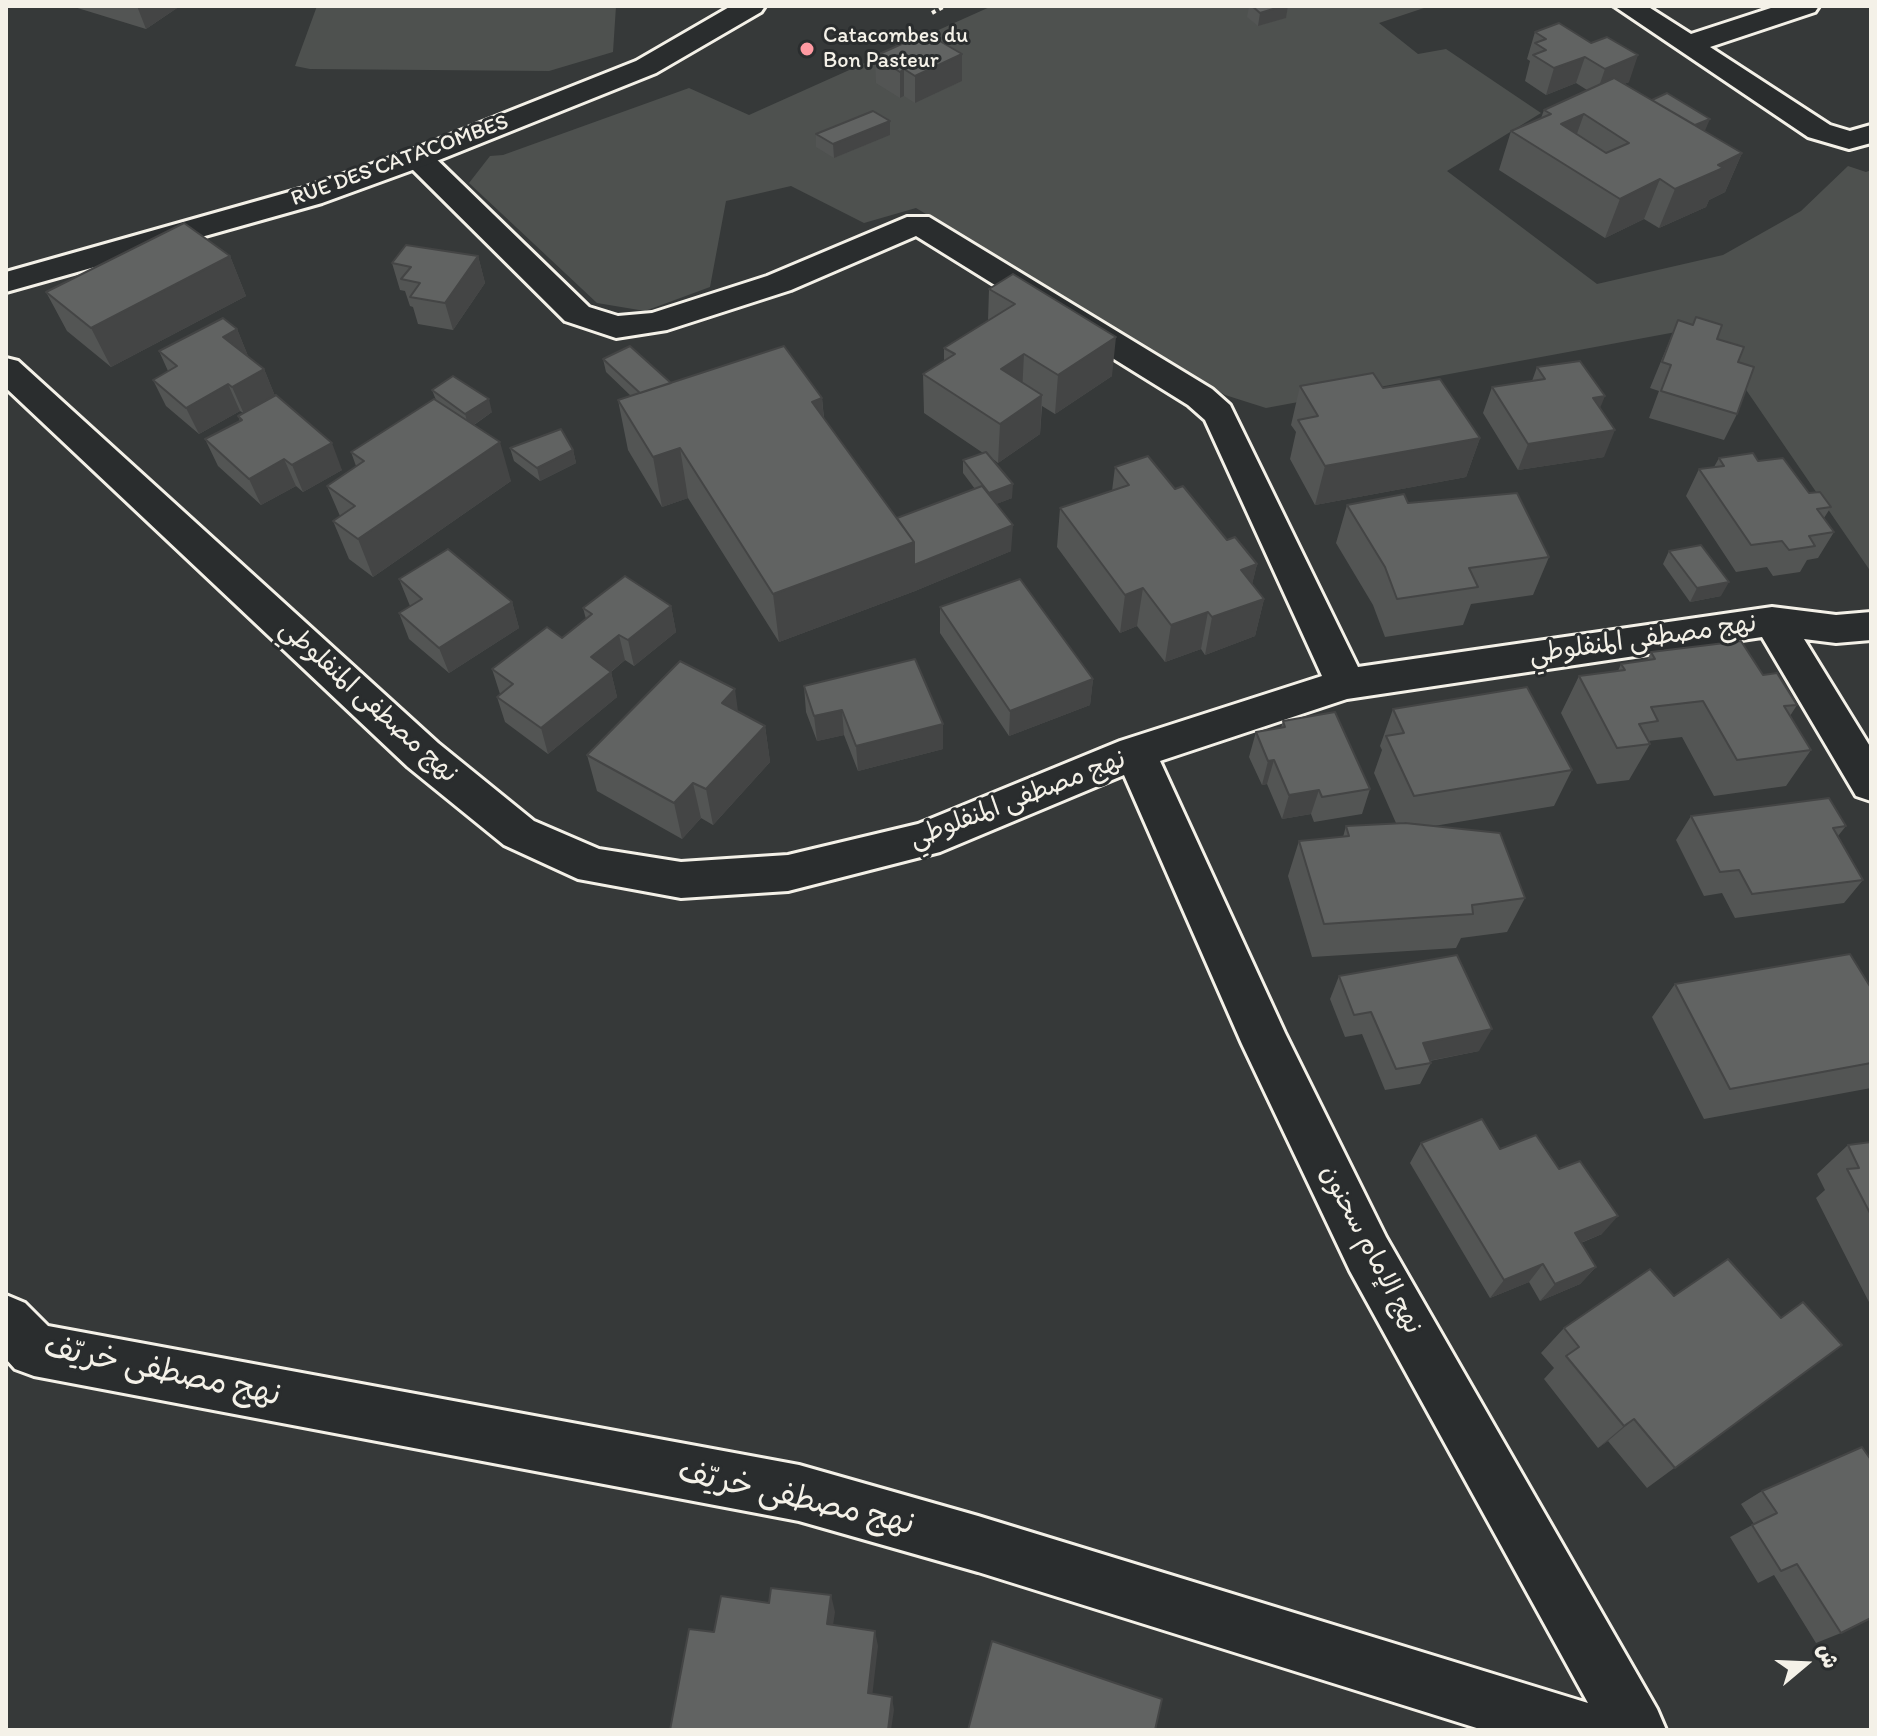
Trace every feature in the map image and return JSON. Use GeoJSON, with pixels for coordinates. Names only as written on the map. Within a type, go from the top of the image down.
{"type":"FeatureCollection","features":[{"type":"Feature","properties":{"kind":"street","name":"RUE DES CATACOMBES"},"geometry":{"type":"LineString","coordinates":[[15,281],[311,196],[418,158],[646,67],[751,6]]}},
{"type":"Feature","properties":{"kind":"street"},"geometry":{"type":"LineString","coordinates":[[1628,6],[1819,131],[1849,140],[1871,134]]}},
{"type":"Feature","properties":{"kind":"street"},"geometry":{"type":"LineString","coordinates":[[1687,45],[1805,6]]}},
{"type":"Feature","properties":{"kind":"street"},"geometry":{"type":"LineString","coordinates":[[418,158],[577,314],[616,327],[655,323],[779,283],[918,224],[1200,397],[1218,413],[1346,684]]}},
{"type":"Feature","properties":{"kind":"street","name":"نهج مصطفى المنفلوطي"},"geometry":{"type":"LineString","coordinates":[[6,369],[423,755],[519,833],[594,866],[681,880],[788,873],[925,840],[1135,753],[1346,684],[1772,621],[1836,629],[1871,626]]}},
{"type":"Feature","properties":{"kind":"street"},"geometry":{"type":"LineString","coordinates":[[1772,621],[1871,784]]}},
{"type":"Feature","properties":{"kind":"street","name":"نهج الإمام سحنون"},"geometry":{"type":"LineString","coordinates":[[1135,753],[1266,1044],[1368,1254],[1636,1730]]}},
{"type":"Feature","properties":{"kind":"street","name":"نهج مصطفى خريّف"},"geometry":{"type":"LineString","coordinates":[[15,1340],[799,1493],[978,1544],[1580,1730]]}},
{"type":"Feature","properties":{"kind":"path"},"geometry":{"type":"LineString","coordinates":[[932,13],[943,7]]}},
{"type":"Feature","properties":{"kind":"shaded area"},"geometry":{"type":"Polygon","coordinates":[[[317,6],[616,6],[613,52],[549,71],[310,69],[295,66],[317,6]]]}},
{"type":"Feature","properties":{"kind":"shaded area"},"geometry":{"type":"Polygon","coordinates":[[[992,6],[1430,6],[1379,23],[1418,54],[1446,49],[1541,113],[1447,171],[1597,284],[1723,255],[1801,211],[1848,166],[1866,172],[1871,170],[1871,572],[1703,327],[1266,408],[1225,395],[916,208],[864,223],[791,186],[726,201],[710,287],[645,311],[597,303],[469,183],[490,156],[503,155],[689,88],[749,115],[992,6]]]}},
{"type":"Feature","properties":{"kind":"building"},"geometry":{"type":"Polygon","coordinates":[[[1252,6],[1283,6],[1260,13],[1252,6]]]}},
{"type":"Feature","properties":{"kind":"building"},"geometry":{"type":"Polygon","coordinates":[[[1559,23],[1591,43],[1607,37],[1638,55],[1605,69],[1585,57],[1554,68],[1533,55],[1546,50],[1535,43],[1546,39],[1535,32],[1559,23]]]}},
{"type":"Feature","properties":{"kind":"building"},"geometry":{"type":"Polygon","coordinates":[[[926,33],[962,54],[915,76],[904,69],[900,72],[875,56],[926,33]]]}},
{"type":"Feature","properties":{"kind":"building"},"geometry":{"type":"Polygon","coordinates":[[[1614,78],[1742,153],[1718,165],[1723,168],[1675,189],[1660,179],[1620,199],[1511,131],[1551,114],[1544,110],[1614,78]],[[1584,114],[1561,124],[1606,153],[1629,143],[1584,114]]]}},
{"type":"Feature","properties":{"kind":"building"},"geometry":{"type":"Polygon","coordinates":[[[1667,93],[1710,119],[1695,125],[1652,100],[1667,93]]]}},
{"type":"Feature","properties":{"kind":"building"},"geometry":{"type":"Polygon","coordinates":[[[873,111],[890,121],[833,144],[816,134],[873,111]]]}},
{"type":"Feature","properties":{"kind":"building"},"geometry":{"type":"Polygon","coordinates":[[[184,223],[230,256],[91,328],[46,292],[184,223]]]}},
{"type":"Feature","properties":{"kind":"building"},"geometry":{"type":"Polygon","coordinates":[[[406,245],[478,256],[445,303],[410,297],[420,283],[401,279],[411,267],[392,263],[406,245]]]}},
{"type":"Feature","properties":{"kind":"building"},"geometry":{"type":"Polygon","coordinates":[[[1013,274],[1116,337],[1058,375],[1024,354],[1001,369],[1042,395],[1000,424],[923,374],[955,354],[944,348],[1015,304],[989,289],[1013,274]]]}},
{"type":"Feature","properties":{"kind":"building"},"geometry":{"type":"Polygon","coordinates":[[[1696,317],[1722,325],[1717,339],[1744,347],[1738,362],[1754,367],[1737,414],[1661,391],[1671,365],[1662,362],[1678,320],[1693,325],[1696,317]]]}},
{"type":"Feature","properties":{"kind":"building"},"geometry":{"type":"Polygon","coordinates":[[[223,318],[237,329],[223,337],[264,369],[232,387],[228,384],[186,408],[153,380],[177,366],[159,351],[223,318]]]}},
{"type":"Feature","properties":{"kind":"building"},"geometry":{"type":"Polygon","coordinates":[[[630,346],[671,383],[640,393],[603,359],[630,346]]]}},
{"type":"Feature","properties":{"kind":"building"},"geometry":{"type":"Polygon","coordinates":[[[784,346],[822,398],[812,402],[914,542],[773,594],[680,448],[653,457],[618,400],[784,346]]]}},
{"type":"Feature","properties":{"kind":"building"},"geometry":{"type":"Polygon","coordinates":[[[1580,361],[1605,396],[1593,398],[1615,430],[1528,444],[1492,387],[1545,379],[1537,367],[1580,361]]]}},
{"type":"Feature","properties":{"kind":"building"},"geometry":{"type":"Polygon","coordinates":[[[1373,373],[1383,388],[1440,379],[1480,438],[1325,466],[1298,420],[1318,416],[1300,386],[1373,373]]]}},
{"type":"Feature","properties":{"kind":"building"},"geometry":{"type":"Polygon","coordinates":[[[453,376],[489,399],[465,414],[432,390],[453,376]]]}},
{"type":"Feature","properties":{"kind":"building"},"geometry":{"type":"Polygon","coordinates":[[[276,395],[332,443],[292,465],[284,459],[249,479],[205,439],[242,420],[238,416],[276,395]]]}},
{"type":"Feature","properties":{"kind":"building"},"geometry":{"type":"Polygon","coordinates":[[[434,399],[500,442],[358,539],[333,521],[355,506],[327,486],[364,461],[351,452],[434,399]]]}},
{"type":"Feature","properties":{"kind":"building"},"geometry":{"type":"Polygon","coordinates":[[[561,429],[573,450],[537,468],[510,448],[561,429]]]}},
{"type":"Feature","properties":{"kind":"building"},"geometry":{"type":"Polygon","coordinates":[[[986,452],[1013,484],[989,493],[963,460],[986,452]]]}},
{"type":"Feature","properties":{"kind":"building"},"geometry":{"type":"Polygon","coordinates":[[[1753,453],[1758,461],[1783,458],[1809,493],[1820,492],[1831,507],[1817,509],[1834,532],[1809,536],[1815,546],[1789,550],[1782,541],[1751,545],[1699,469],[1724,466],[1719,458],[1753,453]]]}},
{"type":"Feature","properties":{"kind":"building"},"geometry":{"type":"Polygon","coordinates":[[[1148,456],[1175,489],[1183,486],[1227,540],[1235,537],[1257,564],[1241,570],[1264,599],[1212,617],[1208,612],[1171,625],[1143,588],[1125,595],[1060,508],[1129,485],[1115,467],[1148,456]]]}},
{"type":"Feature","properties":{"kind":"building"},"geometry":{"type":"Polygon","coordinates":[[[982,486],[1013,525],[914,565],[914,542],[897,518],[982,486]]]}},
{"type":"Feature","properties":{"kind":"building"},"geometry":{"type":"Polygon","coordinates":[[[1517,493],[1549,557],[1469,568],[1478,587],[1397,599],[1385,567],[1347,505],[1404,494],[1408,503],[1517,493]]]}},
{"type":"Feature","properties":{"kind":"building"},"geometry":{"type":"Polygon","coordinates":[[[1701,545],[1729,582],[1697,588],[1669,551],[1701,545]]]}},
{"type":"Feature","properties":{"kind":"building"},"geometry":{"type":"Polygon","coordinates":[[[448,549],[512,602],[439,648],[399,613],[422,599],[399,579],[448,549]]]}},
{"type":"Feature","properties":{"kind":"building"},"geometry":{"type":"Polygon","coordinates":[[[625,576],[671,606],[628,640],[619,635],[591,657],[611,672],[541,728],[497,697],[513,684],[492,669],[547,627],[562,638],[592,614],[583,608],[625,576]]]}},
{"type":"Feature","properties":{"kind":"building"},"geometry":{"type":"Polygon","coordinates":[[[1020,579],[1093,679],[1010,711],[940,607],[1020,579]]]}},
{"type":"Feature","properties":{"kind":"building"},"geometry":{"type":"Polygon","coordinates":[[[1741,641],[1763,675],[1777,673],[1797,705],[1784,706],[1811,750],[1737,760],[1703,701],[1651,707],[1658,721],[1639,724],[1650,744],[1617,748],[1579,676],[1625,670],[1621,664],[1655,659],[1651,652],[1741,641]]]}},
{"type":"Feature","properties":{"kind":"building"},"geometry":{"type":"Polygon","coordinates":[[[915,659],[943,724],[856,746],[842,710],[814,716],[804,686],[915,659]]]}},
{"type":"Feature","properties":{"kind":"building"},"geometry":{"type":"Polygon","coordinates":[[[680,661],[735,689],[722,703],[765,726],[706,789],[693,783],[674,803],[587,755],[680,661]]]}},
{"type":"Feature","properties":{"kind":"building"},"geometry":{"type":"Polygon","coordinates":[[[1527,687],[1572,770],[1414,796],[1386,736],[1404,733],[1393,709],[1527,687]]]}},
{"type":"Feature","properties":{"kind":"building"},"geometry":{"type":"Polygon","coordinates":[[[1335,712],[1370,789],[1322,797],[1319,790],[1289,795],[1274,760],[1268,761],[1256,732],[1285,727],[1283,721],[1335,712]]]}},
{"type":"Feature","properties":{"kind":"building"},"geometry":{"type":"Polygon","coordinates":[[[1829,798],[1846,826],[1833,828],[1863,880],[1752,894],[1739,870],[1720,872],[1691,816],[1829,798]]]}},
{"type":"Feature","properties":{"kind":"building"},"geometry":{"type":"Polygon","coordinates":[[[1405,823],[1500,833],[1525,898],[1472,905],[1473,914],[1324,924],[1299,841],[1349,836],[1346,826],[1405,823]]]}},
{"type":"Feature","properties":{"kind":"building"},"geometry":{"type":"Polygon","coordinates":[[[1850,954],[1871,988],[1871,1063],[1730,1089],[1675,984],[1850,954]]]}},
{"type":"Feature","properties":{"kind":"building"},"geometry":{"type":"Polygon","coordinates":[[[1457,955],[1492,1029],[1423,1043],[1431,1063],[1396,1069],[1371,1012],[1354,1015],[1339,976],[1457,955]]]}},
{"type":"Feature","properties":{"kind":"building"},"geometry":{"type":"Polygon","coordinates":[[[1482,1119],[1500,1149],[1536,1135],[1559,1169],[1580,1161],[1618,1216],[1575,1233],[1596,1267],[1555,1284],[1543,1264],[1504,1280],[1421,1143],[1482,1119]]]}},
{"type":"Feature","properties":{"kind":"building"},"geometry":{"type":"Polygon","coordinates":[[[1871,1142],[1871,1215],[1847,1169],[1859,1168],[1848,1145],[1871,1142]]]}},
{"type":"Feature","properties":{"kind":"building"},"geometry":{"type":"Polygon","coordinates":[[[1728,1259],[1781,1318],[1803,1302],[1842,1345],[1675,1468],[1634,1419],[1624,1426],[1566,1356],[1579,1347],[1564,1328],[1650,1269],[1674,1296],[1728,1259]]]}},
{"type":"Feature","properties":{"kind":"building"},"geometry":{"type":"Polygon","coordinates":[[[1862,1447],[1871,1460],[1871,1618],[1841,1633],[1797,1564],[1781,1571],[1752,1525],[1777,1513],[1762,1491],[1862,1447]]]}},
{"type":"Feature","properties":{"kind":"building"},"geometry":{"type":"Polygon","coordinates":[[[771,1588],[831,1595],[827,1624],[875,1631],[868,1693],[892,1697],[888,1730],[670,1730],[689,1629],[714,1632],[721,1596],[769,1603],[771,1588]]]}},
{"type":"Feature","properties":{"kind":"building"},"geometry":{"type":"Polygon","coordinates":[[[992,1641],[1162,1699],[1155,1730],[968,1730],[992,1641]]]}},
{"type":"Feature","properties":{"kind":"place","name":"Catacombes du Bon Pasteur"},"geometry":{"type":"Point","coordinates":[807,49]}}]}
